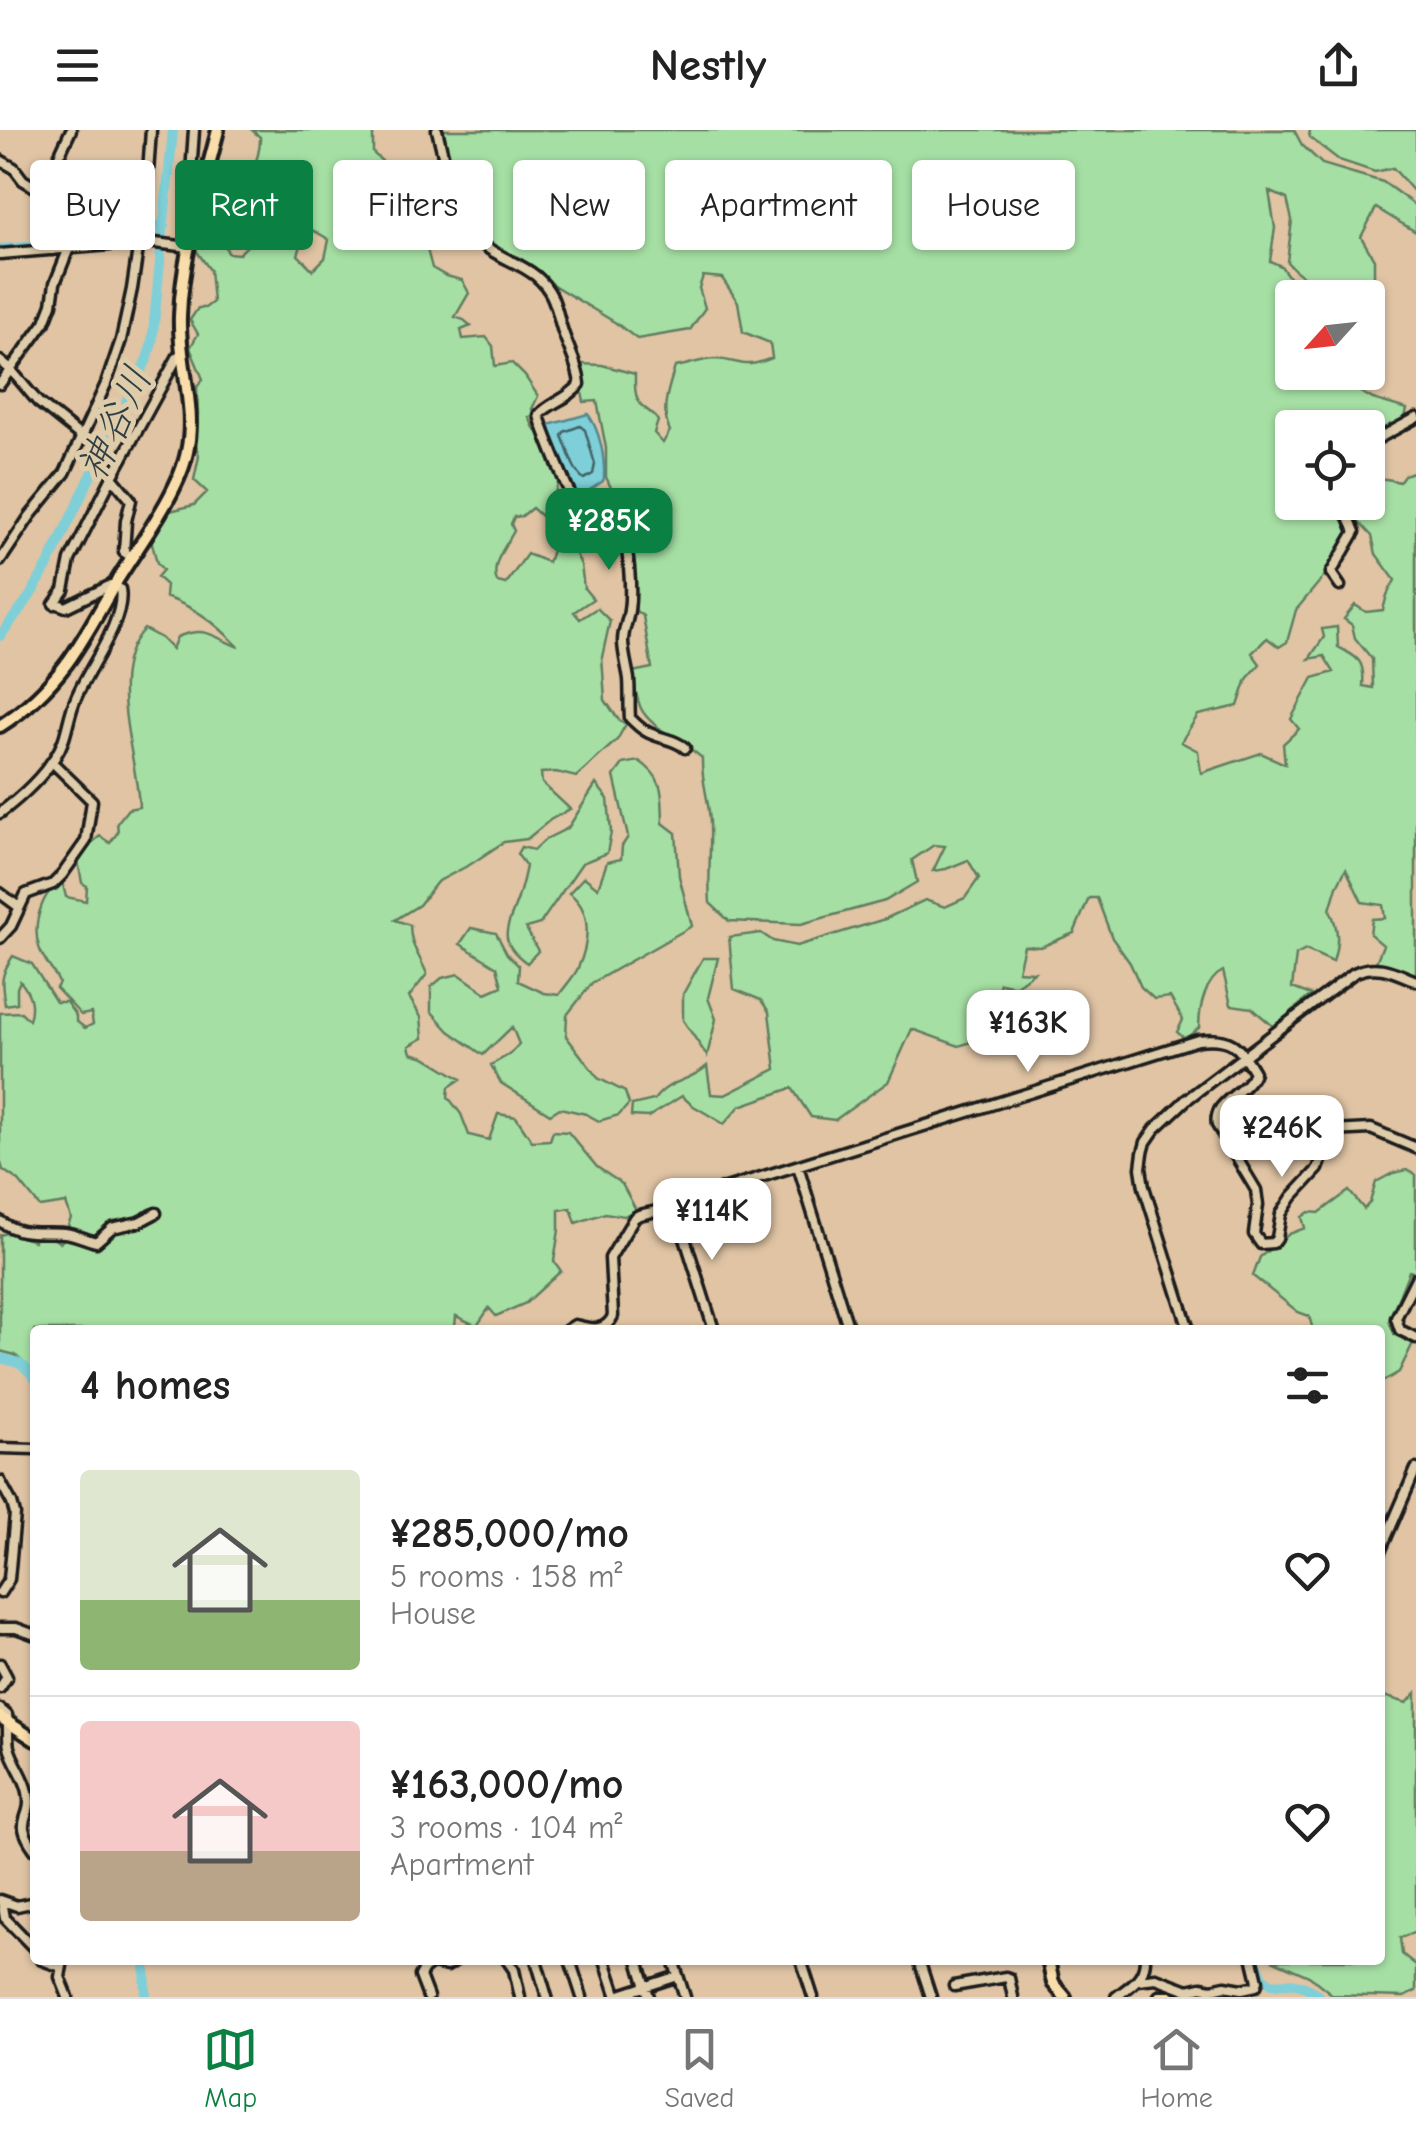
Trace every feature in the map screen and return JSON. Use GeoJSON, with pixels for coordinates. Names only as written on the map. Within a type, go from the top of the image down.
{"type":"FeatureCollection","features":[{"type":"Feature","properties":{"kind":"main road"},"geometry":{"type":"LineString","coordinates":[[210,160],[218,130]]}},
{"type":"Feature","properties":{"kind":"main road"},"geometry":{"type":"LineString","coordinates":[[0,726],[41,693],[66,664],[178,480],[191,430],[179,322],[186,250]]}},
{"type":"Feature","properties":{"kind":"main road"},"geometry":{"type":"LineString","coordinates":[[4,1719],[30,1737]]}},
{"type":"Feature","properties":{"kind":"main road"},"geometry":{"type":"LineString","coordinates":[[1049,1965],[1053,1983],[1064,1997]]}},
{"type":"Feature","properties":{"kind":"main road"},"geometry":{"type":"LineString","coordinates":[[1160,1997],[1171,1997]]}},
{"type":"Feature","properties":{"kind":"street"},"geometry":{"type":"LineString","coordinates":[[57,160],[72,130]]}},
{"type":"Feature","properties":{"kind":"street"},"geometry":{"type":"LineString","coordinates":[[148,160],[151,130]]}},
{"type":"Feature","properties":{"kind":"street"},"geometry":{"type":"LineString","coordinates":[[192,160],[194,130]]}},
{"type":"Feature","properties":{"kind":"street"},"geometry":{"type":"LineString","coordinates":[[437,130],[448,172],[466,211],[468,228],[489,251],[537,277],[548,288],[559,311],[580,384],[562,401],[542,410],[541,424],[570,496],[606,511],[621,527],[630,594],[623,637],[630,718],[642,730],[677,741],[685,748]]}},
{"type":"Feature","properties":{"kind":"street"},"geometry":{"type":"LineString","coordinates":[[0,160],[30,184]]}},
{"type":"Feature","properties":{"kind":"street"},"geometry":{"type":"LineString","coordinates":[[0,254],[30,249]]}},
{"type":"Feature","properties":{"kind":"street"},"geometry":{"type":"LineString","coordinates":[[0,384],[45,322],[67,250]]}},
{"type":"Feature","properties":{"kind":"street"},"geometry":{"type":"LineString","coordinates":[[0,561],[65,472],[82,438],[121,340],[138,250]]}},
{"type":"Feature","properties":{"kind":"street"},"geometry":{"type":"LineString","coordinates":[[0,813],[23,795],[64,742],[77,694],[118,614],[122,597],[115,585],[66,606],[54,605],[64,590],[70,560],[112,477],[155,395],[182,354]]}},
{"type":"Feature","properties":{"kind":"street"},"geometry":{"type":"LineString","coordinates":[[0,361],[38,402],[82,438]]}},
{"type":"Feature","properties":{"kind":"street"},"geometry":{"type":"LineString","coordinates":[[1385,434],[1416,418]]}},
{"type":"Feature","properties":{"kind":"street"},"geometry":{"type":"LineString","coordinates":[[112,477],[131,500],[124,552],[132,557]]}},
{"type":"Feature","properties":{"kind":"street"},"geometry":{"type":"LineString","coordinates":[[1340,586],[1331,573],[1355,532],[1349,520]]}},
{"type":"Feature","properties":{"kind":"street"},"geometry":{"type":"LineString","coordinates":[[0,938],[11,926],[26,894],[53,884],[86,840],[92,801],[52,762]]}},
{"type":"Feature","properties":{"kind":"street"},"geometry":{"type":"LineString","coordinates":[[0,892],[19,907]]}},
{"type":"Feature","properties":{"kind":"street"},"geometry":{"type":"LineString","coordinates":[[1187,1325],[1144,1188],[1143,1154],[1154,1129],[1340,982],[1366,968],[1386,968],[1416,980]]}},
{"type":"Feature","properties":{"kind":"street"},"geometry":{"type":"LineString","coordinates":[[606,1325],[611,1322],[613,1305],[610,1258],[634,1218],[1198,1040],[1229,1040],[1254,1072],[1249,1084],[1218,1109],[1216,1116],[1217,1125],[1256,1190],[1254,1234],[1260,1244],[1273,1243],[1277,1238],[1281,1214],[1318,1169],[1332,1131],[1372,1129],[1416,1148]]}},
{"type":"Feature","properties":{"kind":"street"},"geometry":{"type":"LineString","coordinates":[[798,1166],[847,1325]]}},
{"type":"Feature","properties":{"kind":"street"},"geometry":{"type":"LineString","coordinates":[[675,1207],[712,1325]]}},
{"type":"Feature","properties":{"kind":"street"},"geometry":{"type":"LineString","coordinates":[[0,1221],[12,1230],[69,1233],[96,1242],[112,1228],[139,1222],[156,1212]]}},
{"type":"Feature","properties":{"kind":"street"},"geometry":{"type":"LineString","coordinates":[[1416,1278],[1396,1318],[1400,1330],[1416,1338]]}},
{"type":"Feature","properties":{"kind":"street"},"geometry":{"type":"LineString","coordinates":[[0,1448],[30,1449]]}},
{"type":"Feature","properties":{"kind":"street"},"geometry":{"type":"LineString","coordinates":[[1385,1540],[1416,1469]]}},
{"type":"Feature","properties":{"kind":"street"},"geometry":{"type":"LineString","coordinates":[[0,1481],[15,1514],[9,1579],[0,1592]]}},
{"type":"Feature","properties":{"kind":"street"},"geometry":{"type":"LineString","coordinates":[[0,1628],[30,1633]]}},
{"type":"Feature","properties":{"kind":"street"},"geometry":{"type":"LineString","coordinates":[[0,1664],[7,1678],[0,1688]]}},
{"type":"Feature","properties":{"kind":"street"},"geometry":{"type":"LineString","coordinates":[[0,1708],[7,1716],[4,1719],[9,1747],[29,1795],[22,1826],[30,1843]]}},
{"type":"Feature","properties":{"kind":"street"},"geometry":{"type":"LineString","coordinates":[[1,1900],[17,1906],[30,1903]]}},
{"type":"Feature","properties":{"kind":"street"},"geometry":{"type":"LineString","coordinates":[[1,1900],[6,1918],[30,1944]]}},
{"type":"Feature","properties":{"kind":"street"},"geometry":{"type":"LineString","coordinates":[[62,1965],[60,1977],[68,1997]]}},
{"type":"Feature","properties":{"kind":"street"},"geometry":{"type":"LineString","coordinates":[[428,1997],[420,1976],[429,1965]]}},
{"type":"Feature","properties":{"kind":"street"},"geometry":{"type":"LineString","coordinates":[[510,1965],[520,1997]]}},
{"type":"Feature","properties":{"kind":"street"},"geometry":{"type":"LineString","coordinates":[[538,1965],[548,1997]]}},
{"type":"Feature","properties":{"kind":"street"},"geometry":{"type":"LineString","coordinates":[[572,1965],[582,1997]]}},
{"type":"Feature","properties":{"kind":"street"},"geometry":{"type":"LineString","coordinates":[[607,1965],[617,1997],[678,1976]]}},
{"type":"Feature","properties":{"kind":"street"},"geometry":{"type":"LineString","coordinates":[[639,1965],[649,1997]]}},
{"type":"Feature","properties":{"kind":"street"},"geometry":{"type":"LineString","coordinates":[[675,1965],[685,1997]]}},
{"type":"Feature","properties":{"kind":"street"},"geometry":{"type":"LineString","coordinates":[[803,1965],[813,1997]]}},
{"type":"Feature","properties":{"kind":"street"},"geometry":{"type":"LineString","coordinates":[[921,1965],[931,1997]]}},
{"type":"Feature","properties":{"kind":"street"},"geometry":{"type":"LineString","coordinates":[[1116,1997],[1138,1980],[1144,1965]]}},
{"type":"Feature","properties":{"kind":"street"},"geometry":{"type":"LineString","coordinates":[[1138,1980],[1156,1978],[1188,1990],[1200,1986],[1214,1992],[1225,1986],[1242,1989],[1256,1986],[1253,1965]]}},
{"type":"Feature","properties":{"kind":"street"},"geometry":{"type":"LineString","coordinates":[[954,1986],[1006,1977],[1012,1997]]}},
{"type":"Feature","properties":{"kind":"green space"},"geometry":{"type":"Polygon","coordinates":[[[252,130],[373,130],[373,153],[381,160],[333,160],[333,250],[427,250],[432,268],[462,280],[469,293],[455,317],[471,326],[461,330],[463,339],[486,337],[493,346],[495,366],[512,363],[538,396],[532,409],[537,415],[529,417],[541,433],[560,477],[553,499],[541,516],[532,508],[514,517],[514,531],[497,562],[495,575],[497,582],[506,584],[527,554],[548,562],[564,528],[581,565],[584,588],[593,599],[574,612],[580,619],[597,608],[610,621],[602,657],[605,700],[626,724],[617,740],[576,777],[541,773],[542,783],[570,809],[527,839],[504,842],[437,882],[419,905],[395,920],[410,925],[413,944],[427,974],[409,997],[421,1017],[423,1038],[409,1046],[411,1053],[461,1079],[449,1087],[448,1097],[461,1114],[469,1135],[489,1140],[498,1114],[516,1117],[532,1141],[550,1140],[553,1131],[568,1132],[597,1167],[622,1184],[636,1210],[624,1216],[605,1213],[576,1223],[571,1208],[559,1210],[554,1261],[561,1271],[526,1303],[496,1316],[489,1308],[478,1325],[456,1316],[455,1325],[30,1325],[30,1368],[15,1355],[0,1351],[0,1235],[7,1233],[34,1241],[35,1234],[49,1235],[60,1243],[67,1235],[71,1218],[66,1203],[40,1207],[19,1181],[3,1170],[0,1160],[0,1013],[21,1012],[29,1020],[31,1009],[29,994],[20,981],[17,1003],[5,1005],[3,979],[13,956],[32,964],[56,1002],[66,1002],[76,1021],[85,1028],[93,1024],[91,1013],[81,1015],[56,988],[59,983],[39,947],[38,920],[44,901],[62,881],[66,897],[86,901],[87,886],[82,883],[78,861],[100,836],[110,843],[118,832],[117,823],[128,809],[139,807],[125,714],[126,667],[132,647],[144,629],[172,649],[177,637],[196,632],[239,647],[205,617],[165,597],[166,585],[157,577],[163,570],[157,563],[151,539],[163,516],[194,505],[207,492],[194,480],[199,456],[194,439],[197,387],[203,379],[190,348],[198,334],[190,320],[198,308],[213,302],[210,270],[196,250],[239,254],[243,250],[300,250],[298,255],[313,270],[325,258],[329,240],[313,231],[313,160],[257,160],[260,137],[252,130]]]}},
{"type":"Feature","properties":{"kind":"green space"},"geometry":{"type":"Polygon","coordinates":[[[440,130],[1294,130],[1302,145],[1322,164],[1383,182],[1416,206],[1416,232],[1376,208],[1361,237],[1374,259],[1374,280],[1310,280],[1287,262],[1292,220],[1287,199],[1269,191],[1275,228],[1270,261],[1281,266],[1291,280],[1275,280],[1275,390],[1357,390],[1407,409],[1405,418],[1385,429],[1385,410],[1275,410],[1275,520],[1347,520],[1352,534],[1296,610],[1287,642],[1279,647],[1267,638],[1252,653],[1260,664],[1247,679],[1238,706],[1198,715],[1181,742],[1198,751],[1201,773],[1261,753],[1285,764],[1283,744],[1299,729],[1291,719],[1313,678],[1334,672],[1324,656],[1309,659],[1324,637],[1322,629],[1337,627],[1338,647],[1359,661],[1363,686],[1373,688],[1372,659],[1355,638],[1352,625],[1344,619],[1355,605],[1366,612],[1383,610],[1395,580],[1376,554],[1372,536],[1357,520],[1385,520],[1385,479],[1399,482],[1404,475],[1416,471],[1416,975],[1376,962],[1383,945],[1370,934],[1372,919],[1385,918],[1383,905],[1362,902],[1346,869],[1330,910],[1337,936],[1333,962],[1306,950],[1296,955],[1292,988],[1311,995],[1274,1027],[1252,1008],[1231,1005],[1223,971],[1204,995],[1199,1028],[1185,1039],[1177,1032],[1183,1020],[1170,997],[1154,999],[1141,987],[1112,938],[1097,898],[1089,898],[1074,933],[1041,947],[1024,946],[1018,971],[1034,972],[1015,986],[1000,983],[984,1038],[959,1046],[912,1029],[888,1082],[835,1120],[811,1117],[792,1088],[740,1106],[724,1124],[682,1096],[648,1117],[631,1116],[632,1105],[654,1100],[666,1088],[707,1066],[711,1094],[725,1095],[776,1069],[769,1012],[761,1000],[734,989],[729,937],[761,933],[773,941],[797,946],[885,919],[925,900],[945,907],[965,898],[979,878],[968,860],[933,871],[945,846],[934,845],[912,860],[917,882],[885,901],[801,924],[729,921],[710,903],[710,822],[702,758],[656,725],[639,703],[632,672],[652,668],[643,616],[636,611],[627,548],[606,477],[606,448],[597,401],[584,402],[579,364],[602,365],[635,374],[637,398],[658,421],[654,433],[663,443],[670,431],[665,408],[675,367],[711,359],[762,362],[772,358],[770,343],[743,332],[738,302],[722,278],[703,276],[699,288],[705,308],[690,330],[637,339],[493,249],[493,160],[449,160],[440,130]]]}},
{"type":"Feature","properties":{"kind":"green space"},"geometry":{"type":"Polygon","coordinates":[[[1310,130],[1416,130],[1416,194],[1393,168],[1375,172],[1339,160],[1309,137],[1310,130]]]}},
{"type":"Feature","properties":{"kind":"green space"},"geometry":{"type":"Polygon","coordinates":[[[639,761],[658,780],[663,823],[676,833],[679,876],[692,926],[592,983],[567,1015],[566,1036],[598,1078],[625,1092],[629,1104],[619,1115],[599,1121],[560,1108],[550,1114],[501,1083],[491,1065],[519,1044],[512,1027],[483,1055],[449,1031],[431,1011],[431,987],[442,978],[459,974],[486,993],[502,986],[497,967],[460,944],[471,928],[496,933],[519,966],[518,981],[559,995],[578,968],[587,928],[582,908],[569,893],[584,877],[598,888],[607,862],[621,859],[628,837],[614,776],[623,764],[639,761]]]}},
{"type":"Feature","properties":{"kind":"green space"},"geometry":{"type":"Polygon","coordinates":[[[596,784],[608,799],[611,832],[607,853],[582,863],[540,924],[526,928],[538,951],[527,963],[507,940],[526,866],[517,854],[521,847],[534,850],[568,828],[596,784]]]}},
{"type":"Feature","properties":{"kind":"green space"},"geometry":{"type":"Polygon","coordinates":[[[703,958],[718,958],[708,998],[716,1019],[707,1056],[683,1020],[683,994],[703,958]]]}},
{"type":"Feature","properties":{"kind":"green space"},"geometry":{"type":"Polygon","coordinates":[[[1407,1170],[1416,1175],[1416,1273],[1409,1271],[1389,1321],[1395,1335],[1413,1343],[1399,1372],[1385,1380],[1385,1325],[1312,1325],[1309,1316],[1298,1312],[1253,1276],[1260,1257],[1289,1234],[1305,1228],[1302,1217],[1309,1212],[1319,1213],[1349,1191],[1364,1209],[1376,1182],[1407,1170]]]}},
{"type":"Feature","properties":{"kind":"green space"},"geometry":{"type":"Polygon","coordinates":[[[1416,1693],[1416,1932],[1400,1938],[1402,1954],[1416,1965],[1416,1991],[1404,1997],[1333,1995],[1309,1976],[1284,1965],[1385,1965],[1385,1696],[1407,1703],[1416,1693]]]}},
{"type":"Feature","properties":{"kind":"water"},"geometry":{"type":"Polygon","coordinates":[[[588,414],[601,444],[604,478],[578,498],[545,426],[588,414]]]}},
{"type":"Feature","properties":{"kind":"waterway","name":"神谷川"},"geometry":{"type":"LineString","coordinates":[[0,636],[49,563],[147,359],[152,343],[173,130]]}},
{"type":"Feature","properties":{"kind":"waterway"},"geometry":{"type":"LineString","coordinates":[[0,249],[91,242],[147,225],[164,226]]}},
{"type":"Feature","properties":{"kind":"waterway"},"geometry":{"type":"LineString","coordinates":[[0,1358],[20,1364],[30,1373]]}},
{"type":"Feature","properties":{"kind":"waterway"},"geometry":{"type":"LineString","coordinates":[[145,1965],[146,1997]]}},
{"type":"Feature","properties":{"kind":"waterway"},"geometry":{"type":"LineString","coordinates":[[1258,1965],[1263,1978],[1272,1984],[1298,1985],[1320,1997]]}}]}
